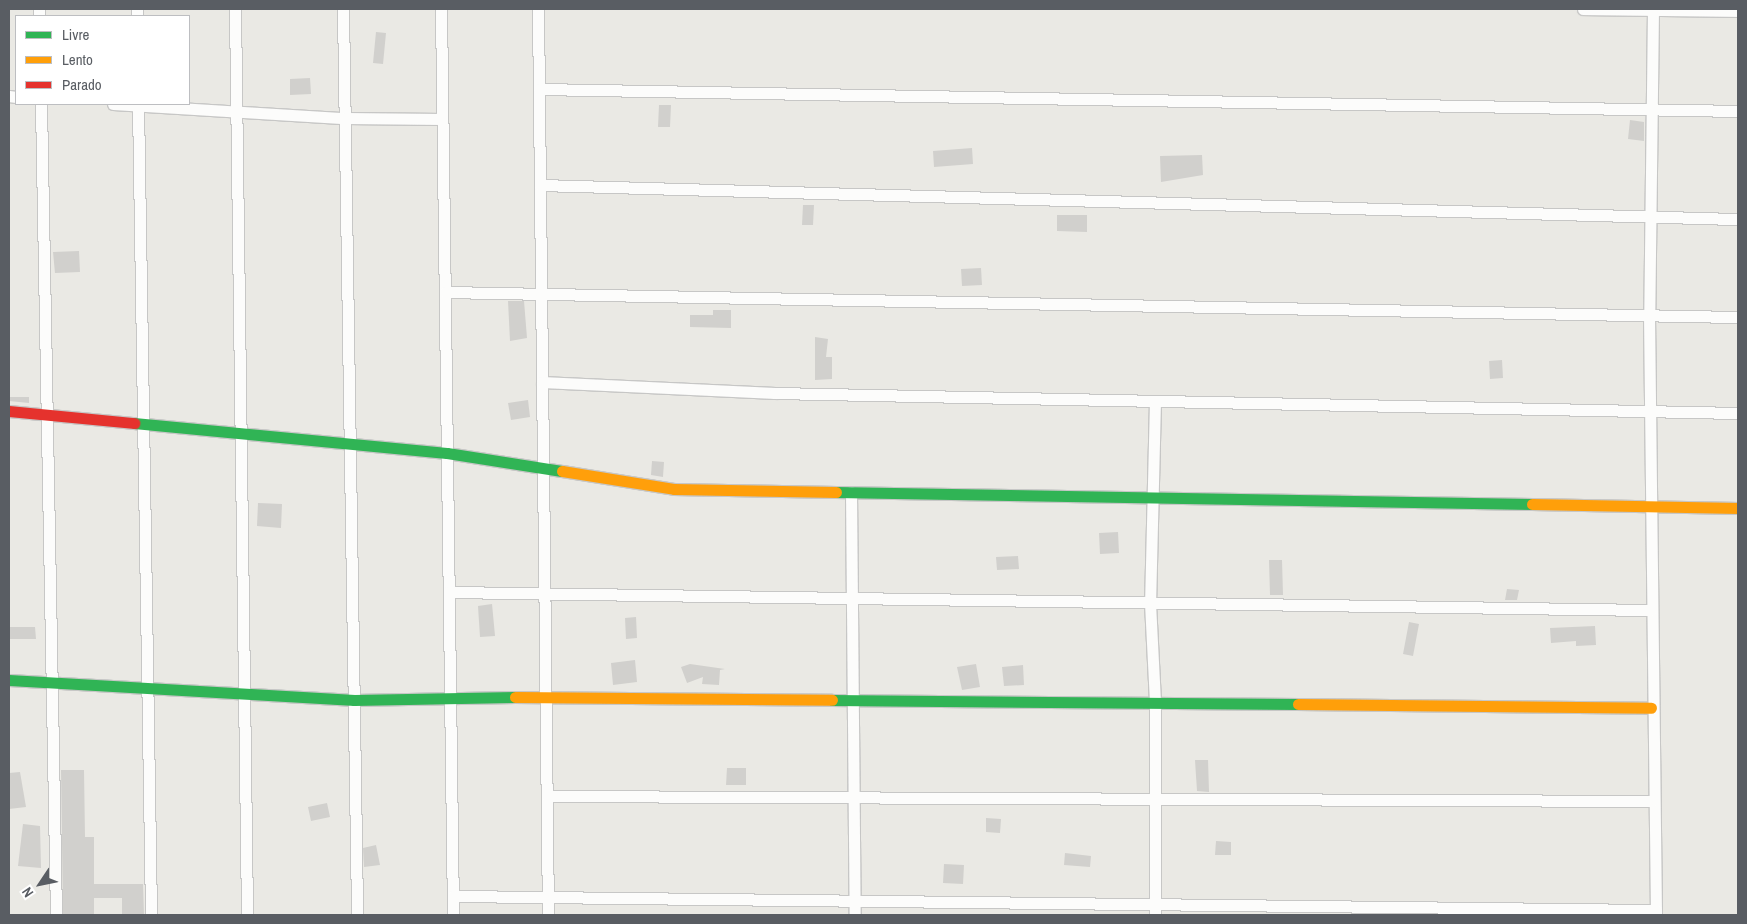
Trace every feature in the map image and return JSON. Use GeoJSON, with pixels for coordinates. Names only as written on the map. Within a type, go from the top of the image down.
{"type":"FeatureCollection","features":[{"type":"Feature","properties":{"kind":"street"},"geometry":{"type":"LineString","coordinates":[[235,9],[247,915]]}},
{"type":"Feature","properties":{"kind":"street"},"geometry":{"type":"LineString","coordinates":[[343,9],[357,915]]}},
{"type":"Feature","properties":{"kind":"street"},"geometry":{"type":"LineString","coordinates":[[441,9],[453,915]]}},
{"type":"Feature","properties":{"kind":"street"},"geometry":{"type":"LineString","coordinates":[[538,9],[548,915]]}},
{"type":"Feature","properties":{"kind":"street"},"geometry":{"type":"LineString","coordinates":[[1583,9],[1738,11]]}},
{"type":"Feature","properties":{"kind":"street"},"geometry":{"type":"LineString","coordinates":[[453,896],[855,901],[1155,910],[1656,913],[1652,801],[1649,411],[1653,9]]}},
{"type":"Feature","properties":{"kind":"street"},"geometry":{"type":"LineString","coordinates":[[539,89],[1738,111]]}},
{"type":"Feature","properties":{"kind":"street"},"geometry":{"type":"LineString","coordinates":[[41,105],[56,915]]}},
{"type":"Feature","properties":{"kind":"street"},"geometry":{"type":"LineString","coordinates":[[151,915],[138,105],[345,118],[442,119]]}},
{"type":"Feature","properties":{"kind":"street"},"geometry":{"type":"LineString","coordinates":[[540,185],[1738,219]]}},
{"type":"Feature","properties":{"kind":"street"},"geometry":{"type":"LineString","coordinates":[[444,292],[1738,317]]}},
{"type":"Feature","properties":{"kind":"street"},"geometry":{"type":"LineString","coordinates":[[542,382],[775,393],[1738,414]]}},
{"type":"Feature","properties":{"kind":"street"},"geometry":{"type":"LineString","coordinates":[[1155,401],[1150,497],[1150,602],[1155,703],[1155,910]]}},
{"type":"Feature","properties":{"kind":"street"},"geometry":{"type":"LineString","coordinates":[[9,411],[350,447],[447,453],[674,489],[1738,508]]}},
{"type":"Feature","properties":{"kind":"street"},"geometry":{"type":"LineString","coordinates":[[851,492],[855,700],[853,798],[855,915]]}},
{"type":"Feature","properties":{"kind":"street"},"geometry":{"type":"LineString","coordinates":[[449,592],[1651,610]]}},
{"type":"Feature","properties":{"kind":"street"},"geometry":{"type":"LineString","coordinates":[[9,680],[148,687],[244,696],[354,700],[546,697],[1651,708]]}},
{"type":"Feature","properties":{"kind":"street"},"geometry":{"type":"LineString","coordinates":[[547,796],[1652,801]]}},
{"type":"Feature","properties":{"kind":"building"},"geometry":{"type":"Polygon","coordinates":[[[376,32],[386,33],[383,64],[373,63],[376,32]]]}},
{"type":"Feature","properties":{"kind":"building"},"geometry":{"type":"Polygon","coordinates":[[[310,78],[311,94],[290,95],[290,79],[310,78]]]}},
{"type":"Feature","properties":{"kind":"building"},"geometry":{"type":"Polygon","coordinates":[[[659,105],[671,105],[670,127],[658,127],[659,105]]]}},
{"type":"Feature","properties":{"kind":"building"},"geometry":{"type":"Polygon","coordinates":[[[1630,120],[1644,122],[1644,141],[1628,139],[1630,120]]]}},
{"type":"Feature","properties":{"kind":"building"},"geometry":{"type":"Polygon","coordinates":[[[972,148],[973,164],[934,167],[933,151],[972,148]]]}},
{"type":"Feature","properties":{"kind":"building"},"geometry":{"type":"Polygon","coordinates":[[[1202,155],[1203,175],[1161,182],[1160,156],[1202,155]]]}},
{"type":"Feature","properties":{"kind":"building"},"geometry":{"type":"Polygon","coordinates":[[[803,205],[814,205],[813,225],[802,225],[803,205]]]}},
{"type":"Feature","properties":{"kind":"building"},"geometry":{"type":"Polygon","coordinates":[[[1057,215],[1087,215],[1087,232],[1057,231],[1057,215]]]}},
{"type":"Feature","properties":{"kind":"building"},"geometry":{"type":"Polygon","coordinates":[[[79,251],[80,272],[55,273],[53,252],[79,251]]]}},
{"type":"Feature","properties":{"kind":"building"},"geometry":{"type":"Polygon","coordinates":[[[981,268],[982,285],[962,286],[961,269],[981,268]]]}},
{"type":"Feature","properties":{"kind":"building"},"geometry":{"type":"Polygon","coordinates":[[[508,301],[524,301],[527,338],[510,341],[508,301]]]}},
{"type":"Feature","properties":{"kind":"building"},"geometry":{"type":"Polygon","coordinates":[[[713,310],[731,310],[731,328],[690,327],[690,315],[713,315],[713,310]]]}},
{"type":"Feature","properties":{"kind":"building"},"geometry":{"type":"Polygon","coordinates":[[[815,337],[828,339],[826,357],[832,357],[832,379],[815,380],[815,337]]]}},
{"type":"Feature","properties":{"kind":"building"},"geometry":{"type":"Polygon","coordinates":[[[1502,360],[1503,378],[1490,379],[1489,361],[1502,360]]]}},
{"type":"Feature","properties":{"kind":"building"},"geometry":{"type":"Polygon","coordinates":[[[9,397],[29,397],[29,403],[9,401],[9,397]]]}},
{"type":"Feature","properties":{"kind":"building"},"geometry":{"type":"Polygon","coordinates":[[[528,400],[530,417],[511,420],[508,403],[528,400]]]}},
{"type":"Feature","properties":{"kind":"building"},"geometry":{"type":"Polygon","coordinates":[[[652,461],[664,462],[663,477],[651,475],[652,461]]]}},
{"type":"Feature","properties":{"kind":"building"},"geometry":{"type":"Polygon","coordinates":[[[258,503],[282,504],[281,528],[257,526],[258,503]]]}},
{"type":"Feature","properties":{"kind":"building"},"geometry":{"type":"Polygon","coordinates":[[[1118,532],[1119,553],[1100,554],[1099,533],[1118,532]]]}},
{"type":"Feature","properties":{"kind":"building"},"geometry":{"type":"Polygon","coordinates":[[[1018,556],[1019,569],[997,570],[996,557],[1018,556]]]}},
{"type":"Feature","properties":{"kind":"building"},"geometry":{"type":"Polygon","coordinates":[[[1269,560],[1282,560],[1283,595],[1270,595],[1269,560]]]}},
{"type":"Feature","properties":{"kind":"building"},"geometry":{"type":"Polygon","coordinates":[[[1507,589],[1519,590],[1517,600],[1505,600],[1507,589]]]}},
{"type":"Feature","properties":{"kind":"building"},"geometry":{"type":"Polygon","coordinates":[[[492,604],[495,636],[480,637],[478,606],[492,604]]]}},
{"type":"Feature","properties":{"kind":"building"},"geometry":{"type":"Polygon","coordinates":[[[636,617],[637,638],[626,639],[625,618],[636,617]]]}},
{"type":"Feature","properties":{"kind":"building"},"geometry":{"type":"Polygon","coordinates":[[[1409,622],[1419,624],[1413,656],[1403,654],[1409,622]]]}},
{"type":"Feature","properties":{"kind":"building"},"geometry":{"type":"Polygon","coordinates":[[[1595,626],[1596,645],[1576,646],[1576,641],[1551,643],[1550,628],[1595,626]]]}},
{"type":"Feature","properties":{"kind":"building"},"geometry":{"type":"Polygon","coordinates":[[[9,627],[35,627],[36,639],[9,639],[9,627]]]}},
{"type":"Feature","properties":{"kind":"building"},"geometry":{"type":"Polygon","coordinates":[[[635,660],[637,682],[613,685],[611,663],[635,660]]]}},
{"type":"Feature","properties":{"kind":"building"},"geometry":{"type":"Polygon","coordinates":[[[690,664],[725,669],[720,670],[719,685],[702,684],[703,677],[687,683],[681,667],[690,664]]]}},
{"type":"Feature","properties":{"kind":"building"},"geometry":{"type":"Polygon","coordinates":[[[976,664],[980,687],[962,690],[957,667],[976,664]]]}},
{"type":"Feature","properties":{"kind":"building"},"geometry":{"type":"Polygon","coordinates":[[[1023,665],[1024,685],[1004,686],[1002,667],[1023,665]]]}},
{"type":"Feature","properties":{"kind":"building"},"geometry":{"type":"Polygon","coordinates":[[[1195,760],[1208,760],[1209,792],[1197,791],[1195,760]]]}},
{"type":"Feature","properties":{"kind":"building"},"geometry":{"type":"Polygon","coordinates":[[[727,768],[746,768],[746,785],[726,785],[727,768]]]}},
{"type":"Feature","properties":{"kind":"building"},"geometry":{"type":"Polygon","coordinates":[[[61,770],[84,770],[85,837],[94,837],[94,884],[143,884],[144,915],[122,915],[122,898],[94,898],[94,915],[63,915],[61,770]]]}},
{"type":"Feature","properties":{"kind":"building"},"geometry":{"type":"Polygon","coordinates":[[[20,772],[26,807],[9,809],[9,773],[20,772]]]}},
{"type":"Feature","properties":{"kind":"building"},"geometry":{"type":"Polygon","coordinates":[[[327,803],[330,817],[311,821],[308,807],[327,803]]]}},
{"type":"Feature","properties":{"kind":"building"},"geometry":{"type":"Polygon","coordinates":[[[986,818],[1001,819],[1000,833],[986,832],[986,818]]]}},
{"type":"Feature","properties":{"kind":"building"},"geometry":{"type":"Polygon","coordinates":[[[23,824],[40,826],[41,868],[18,866],[23,824]]]}},
{"type":"Feature","properties":{"kind":"building"},"geometry":{"type":"Polygon","coordinates":[[[1216,841],[1231,842],[1231,855],[1215,855],[1216,841]]]}},
{"type":"Feature","properties":{"kind":"building"},"geometry":{"type":"Polygon","coordinates":[[[376,845],[380,865],[364,867],[363,848],[376,845]]]}},
{"type":"Feature","properties":{"kind":"building"},"geometry":{"type":"Polygon","coordinates":[[[1065,853],[1091,856],[1090,867],[1064,865],[1065,853]]]}},
{"type":"Feature","properties":{"kind":"building"},"geometry":{"type":"Polygon","coordinates":[[[944,864],[964,865],[963,884],[943,883],[944,864]]]}},
{"type":"Feature","properties":{"kind":"traffic: fast"},"geometry":{"type":"LineString","coordinates":[[134,423],[447,453],[562,471]]}},
{"type":"Feature","properties":{"kind":"traffic: fast"},"geometry":{"type":"LineString","coordinates":[[836,492],[1532,504]]}},
{"type":"Feature","properties":{"kind":"traffic: fast"},"geometry":{"type":"LineString","coordinates":[[9,680],[354,700],[515,697]]}},
{"type":"Feature","properties":{"kind":"traffic: fast"},"geometry":{"type":"LineString","coordinates":[[832,700],[1298,704]]}},
{"type":"Feature","properties":{"kind":"traffic: slow"},"geometry":{"type":"LineString","coordinates":[[562,471],[674,489],[836,492]]}},
{"type":"Feature","properties":{"kind":"traffic: slow"},"geometry":{"type":"LineString","coordinates":[[1532,504],[1738,508]]}},
{"type":"Feature","properties":{"kind":"traffic: slow"},"geometry":{"type":"LineString","coordinates":[[515,697],[832,700]]}},
{"type":"Feature","properties":{"kind":"traffic: slow"},"geometry":{"type":"LineString","coordinates":[[1298,704],[1651,708]]}},
{"type":"Feature","properties":{"kind":"traffic: jam"},"geometry":{"type":"LineString","coordinates":[[9,411],[134,423]]}}]}
